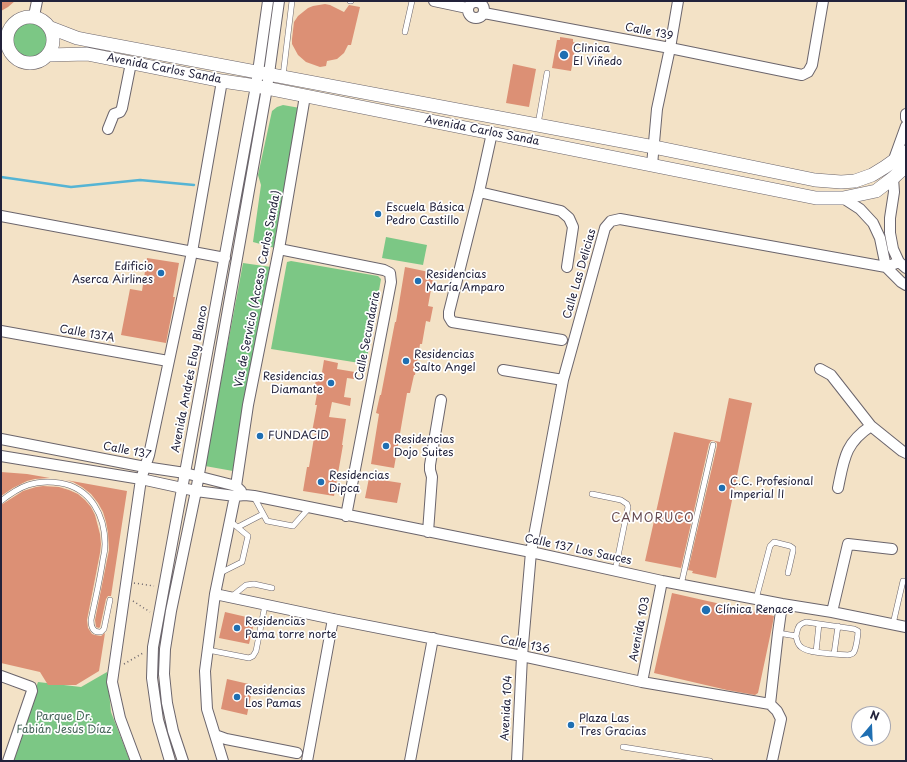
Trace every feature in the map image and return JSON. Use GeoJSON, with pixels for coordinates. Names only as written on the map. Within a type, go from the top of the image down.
{"type":"FeatureCollection","features":[{"type":"Feature","properties":{"kind":"street"},"geometry":{"type":"LineString","coordinates":[[34,16],[37,1]]}},
{"type":"Feature","properties":{"kind":"street","name":"Avenida Andrés Eloy Blanco"},"geometry":{"type":"LineString","coordinates":[[183,761],[168,710],[164,674],[165,649],[196,491],[262,80],[268,1]]}},
{"type":"Feature","properties":{"kind":"street","name":"Avenida Andrés Eloy Blanco"},"geometry":{"type":"LineString","coordinates":[[170,761],[158,720],[152,678],[152,647],[225,258],[279,1]]}},
{"type":"Feature","properties":{"kind":"street","name":"Calle 139"},"geometry":{"type":"LineString","coordinates":[[434,1],[467,8],[469,16],[474,19],[480,18],[484,13],[670,48],[802,75],[808,72],[812,66],[823,1]]}},
{"type":"Feature","properties":{"kind":"street"},"geometry":{"type":"LineString","coordinates":[[652,165],[657,109],[678,1]]}},
{"type":"Feature","properties":{"kind":"street"},"geometry":{"type":"LineString","coordinates":[[28,16],[34,16],[41,18],[51,28],[54,39],[48,55],[38,62],[29,63],[24,62],[14,56],[5,46],[9,29],[6,24],[28,16]]}},
{"type":"Feature","properties":{"kind":"street","name":"Avenida Carlos Sanda"},"geometry":{"type":"LineString","coordinates":[[51,28],[77,38],[262,80],[305,96],[816,198],[843,198],[876,191],[906,166]]}},
{"type":"Feature","properties":{"kind":"street","name":"Avenida Carlos Sanda"},"geometry":{"type":"LineString","coordinates":[[48,55],[87,54],[222,81],[283,78],[654,147],[815,180],[841,182],[855,181],[872,175],[906,152]]}},
{"type":"Feature","properties":{"kind":"street"},"geometry":{"type":"LineString","coordinates":[[108,129],[114,114],[120,112],[122,108],[131,63]]}},
{"type":"Feature","properties":{"kind":"street"},"geometry":{"type":"LineString","coordinates":[[136,761],[120,718],[112,682],[141,479],[149,455],[192,252],[222,81]]}},
{"type":"Feature","properties":{"kind":"street","name":"Vía de Servicio (Acceso Carlos Sanda)"},"geometry":{"type":"LineString","coordinates":[[223,761],[207,709],[205,671],[219,573],[243,493],[248,405],[279,249],[305,96]]}},
{"type":"Feature","properties":{"kind":"street"},"geometry":{"type":"LineString","coordinates":[[893,162],[906,126]]}},
{"type":"Feature","properties":{"kind":"street"},"geometry":{"type":"LineString","coordinates":[[492,133],[449,317],[452,322],[562,340]]}},
{"type":"Feature","properties":{"kind":"street"},"geometry":{"type":"LineString","coordinates":[[886,267],[902,265],[893,249],[890,233],[890,218],[894,192],[893,178]]}},
{"type":"Feature","properties":{"kind":"street"},"geometry":{"type":"LineString","coordinates":[[479,192],[561,211],[569,218],[573,227],[567,267]]}},
{"type":"Feature","properties":{"kind":"street"},"geometry":{"type":"LineString","coordinates":[[843,198],[860,209],[873,223],[880,238],[886,267],[906,285]]}},
{"type":"Feature","properties":{"kind":"street"},"geometry":{"type":"LineString","coordinates":[[1,216],[225,258]]}},
{"type":"Feature","properties":{"kind":"street","name":"Calle Las Delicias"},"geometry":{"type":"LineString","coordinates":[[531,552],[563,380],[605,228],[611,221],[620,218],[886,267]]}},
{"type":"Feature","properties":{"kind":"street","name":"Calle Secundaria"},"geometry":{"type":"LineString","coordinates":[[279,249],[384,270],[390,274],[391,282],[346,516]]}},
{"type":"Feature","properties":{"kind":"street","name":"Calle 137A"},"geometry":{"type":"LineString","coordinates":[[1,331],[168,361]]}},
{"type":"Feature","properties":{"kind":"street"},"geometry":{"type":"LineString","coordinates":[[820,369],[831,375],[871,426],[906,453]]}},
{"type":"Feature","properties":{"kind":"street"},"geometry":{"type":"LineString","coordinates":[[503,370],[563,380]]}},
{"type":"Feature","properties":{"kind":"street"},"geometry":{"type":"LineString","coordinates":[[428,532],[432,477],[430,465],[441,400]]}},
{"type":"Feature","properties":{"kind":"street"},"geometry":{"type":"LineString","coordinates":[[838,488],[843,464],[853,441],[871,426]]}},
{"type":"Feature","properties":{"kind":"street","name":"Calle 137"},"geometry":{"type":"LineString","coordinates":[[1,439],[145,467],[184,473],[243,493]]}},
{"type":"Feature","properties":{"kind":"street"},"geometry":{"type":"LineString","coordinates":[[1,456],[141,479],[196,491],[243,493]]}},
{"type":"Feature","properties":{"kind":"street","name":"Calle 137 Los Sauces"},"geometry":{"type":"LineString","coordinates":[[243,493],[346,516],[531,552],[681,585],[906,627]]}},
{"type":"Feature","properties":{"kind":"street"},"geometry":{"type":"LineString","coordinates":[[832,612],[848,544],[892,549]]}},
{"type":"Feature","properties":{"kind":"street","name":"Avenida 104"},"geometry":{"type":"LineString","coordinates":[[517,761],[522,656],[531,552]]}},
{"type":"Feature","properties":{"kind":"street","name":"Avenida 103"},"geometry":{"type":"LineString","coordinates":[[642,682],[662,581]]}},
{"type":"Feature","properties":{"kind":"street","name":"Calle 136"},"geometry":{"type":"LineString","coordinates":[[215,594],[332,619],[522,656],[642,682],[770,704]]}},
{"type":"Feature","properties":{"kind":"street"},"geometry":{"type":"LineString","coordinates":[[772,761],[781,719],[777,711],[770,704],[782,604]]}},
{"type":"Feature","properties":{"kind":"street"},"geometry":{"type":"LineString","coordinates":[[307,761],[332,619]]}},
{"type":"Feature","properties":{"kind":"street"},"geometry":{"type":"LineString","coordinates":[[410,761],[433,638]]}},
{"type":"Feature","properties":{"kind":"street"},"geometry":{"type":"LineString","coordinates":[[1,676],[31,687],[32,691],[8,761]]}},
{"type":"Feature","properties":{"kind":"street"},"geometry":{"type":"LineString","coordinates":[[215,735],[226,739],[297,753]]}},
{"type":"Feature","properties":{"kind":"lane"},"geometry":{"type":"LineString","coordinates":[[283,78],[292,1]]}},
{"type":"Feature","properties":{"kind":"lane"},"geometry":{"type":"LineString","coordinates":[[405,32],[412,1]]}},
{"type":"Feature","properties":{"kind":"lane"},"geometry":{"type":"LineString","coordinates":[[538,125],[547,73]]}},
{"type":"Feature","properties":{"kind":"lane"},"geometry":{"type":"LineString","coordinates":[[681,585],[712,445]]}},
{"type":"Feature","properties":{"kind":"lane"},"geometry":{"type":"LineString","coordinates":[[1,501],[21,488],[31,484],[46,482],[62,483],[75,488],[87,496],[96,507],[103,526],[105,545],[102,568],[91,620],[91,626],[93,630],[97,632],[101,632],[104,629],[110,600]]}},
{"type":"Feature","properties":{"kind":"lane"},"geometry":{"type":"LineString","coordinates":[[243,493],[263,514],[267,521],[294,526],[309,508]]}},
{"type":"Feature","properties":{"kind":"lane"},"geometry":{"type":"LineString","coordinates":[[592,494],[621,500],[627,504],[628,507],[615,571]]}},
{"type":"Feature","properties":{"kind":"lane"},"geometry":{"type":"LineString","coordinates":[[234,524],[263,514]]}},
{"type":"Feature","properties":{"kind":"lane"},"geometry":{"type":"LineString","coordinates":[[219,573],[242,562],[248,536],[234,524]]}},
{"type":"Feature","properties":{"kind":"lane"},"geometry":{"type":"LineString","coordinates":[[756,599],[770,546],[774,542],[793,548],[788,573]]}},
{"type":"Feature","properties":{"kind":"lane"},"geometry":{"type":"LineString","coordinates":[[893,624],[903,581],[906,582]]}},
{"type":"Feature","properties":{"kind":"lane"},"geometry":{"type":"LineString","coordinates":[[231,597],[246,585],[254,584],[272,588]]}},
{"type":"Feature","properties":{"kind":"lane"},"geometry":{"type":"LineString","coordinates":[[208,650],[249,658],[253,656],[256,652],[265,605]]}},
{"type":"Feature","properties":{"kind":"lane"},"geometry":{"type":"LineString","coordinates":[[806,622],[820,624],[838,626],[858,631],[852,654],[848,655],[816,652],[801,648],[797,644],[796,636],[798,627],[806,622]]}},
{"type":"Feature","properties":{"kind":"lane"},"geometry":{"type":"LineString","coordinates":[[816,652],[820,624]]}},
{"type":"Feature","properties":{"kind":"lane"},"geometry":{"type":"LineString","coordinates":[[834,654],[838,626]]}},
{"type":"Feature","properties":{"kind":"lane"},"geometry":{"type":"LineString","coordinates":[[778,632],[796,636]]}},
{"type":"Feature","properties":{"kind":"lane"},"geometry":{"type":"LineString","coordinates":[[623,747],[710,761]]}},
{"type":"Feature","properties":{"kind":"path"},"geometry":{"type":"LineString","coordinates":[[126,582],[163,587]]}},
{"type":"Feature","properties":{"kind":"path"},"geometry":{"type":"LineString","coordinates":[[124,596],[158,617]]}},
{"type":"Feature","properties":{"kind":"path"},"geometry":{"type":"LineString","coordinates":[[114,670],[152,647]]}},
{"type":"Feature","properties":{"kind":"green space"},"geometry":{"type":"Polygon","coordinates":[[[34,19],[41,22],[47,28],[50,39],[49,47],[41,56],[34,59],[26,59],[19,56],[11,47],[10,35],[13,28],[22,20],[34,19]]]}},
{"type":"Feature","properties":{"kind":"green space"},"geometry":{"type":"Polygon","coordinates":[[[283,105],[300,108],[275,248],[253,242],[261,185],[258,175],[272,111],[283,105]]]}},
{"type":"Feature","properties":{"kind":"green space"},"geometry":{"type":"Polygon","coordinates":[[[386,237],[427,245],[423,265],[382,258],[386,237]]]}},
{"type":"Feature","properties":{"kind":"green space"},"geometry":{"type":"Polygon","coordinates":[[[291,261],[378,276],[381,279],[366,364],[271,349],[287,262],[291,261]]]}},
{"type":"Feature","properties":{"kind":"green space"},"geometry":{"type":"Polygon","coordinates":[[[243,263],[271,267],[233,471],[205,466],[243,263]]]}},
{"type":"Feature","properties":{"kind":"green space","name":"Parque Dr. Fabián Jesús Díaz"},"geometry":{"type":"Polygon","coordinates":[[[107,672],[111,712],[130,761],[12,761],[22,726],[38,682],[81,687],[107,672]]]}},
{"type":"Feature","properties":{"kind":"building"},"geometry":{"type":"Polygon","coordinates":[[[1,1],[15,1],[1,11],[1,1]]]}},
{"type":"Feature","properties":{"kind":"building"},"geometry":{"type":"Polygon","coordinates":[[[325,4],[344,12],[349,5],[360,7],[351,45],[348,45],[344,53],[337,59],[327,61],[326,66],[320,67],[306,62],[298,55],[292,44],[292,39],[294,22],[298,16],[308,8],[325,4]]]}},
{"type":"Feature","properties":{"kind":"building","name":"Clinica El Viñedo"},"geometry":{"type":"Polygon","coordinates":[[[560,37],[573,39],[573,42],[576,43],[571,71],[552,68],[557,40],[560,40],[560,37]]]}},
{"type":"Feature","properties":{"kind":"building"},"geometry":{"type":"Polygon","coordinates":[[[513,64],[536,69],[529,107],[506,103],[513,64]]]}},
{"type":"Feature","properties":{"kind":"building"},"geometry":{"type":"Polygon","coordinates":[[[147,258],[179,263],[173,297],[175,297],[166,343],[121,335],[130,289],[142,291],[147,258]]]}},
{"type":"Feature","properties":{"kind":"building"},"geometry":{"type":"Polygon","coordinates":[[[405,267],[434,273],[428,306],[433,307],[430,322],[426,321],[410,393],[407,393],[394,468],[371,464],[379,414],[376,413],[396,322],[405,267]]]}},
{"type":"Feature","properties":{"kind":"building"},"geometry":{"type":"Polygon","coordinates":[[[324,360],[338,363],[337,369],[355,372],[354,379],[347,378],[344,397],[351,398],[350,406],[332,402],[329,417],[346,419],[334,496],[303,491],[315,432],[312,432],[317,405],[315,405],[318,388],[315,387],[316,377],[321,378],[324,360]]]}},
{"type":"Feature","properties":{"kind":"building"},"geometry":{"type":"Polygon","coordinates":[[[729,398],[752,403],[716,578],[692,573],[693,571],[688,570],[717,446],[717,443],[714,441],[711,441],[709,444],[681,568],[645,561],[674,432],[720,442],[729,398]]]}},
{"type":"Feature","properties":{"kind":"building"},"geometry":{"type":"Polygon","coordinates":[[[1,472],[50,478],[27,481],[1,496],[1,472]]]}},
{"type":"Feature","properties":{"kind":"building"},"geometry":{"type":"Polygon","coordinates":[[[369,478],[401,483],[397,503],[365,498],[369,478]]]}},
{"type":"Feature","properties":{"kind":"building"},"geometry":{"type":"Polygon","coordinates":[[[66,480],[127,491],[111,596],[108,596],[106,599],[99,628],[96,627],[95,620],[109,550],[106,522],[103,512],[91,494],[82,487],[66,480]]]}},
{"type":"Feature","properties":{"kind":"building"},"geometry":{"type":"Polygon","coordinates":[[[43,486],[59,487],[78,494],[91,507],[95,515],[100,534],[100,553],[87,620],[88,628],[92,634],[101,636],[105,633],[99,671],[76,685],[48,685],[40,672],[1,663],[1,505],[23,491],[43,486]]]}},
{"type":"Feature","properties":{"kind":"building"},"geometry":{"type":"Polygon","coordinates":[[[672,593],[774,616],[758,693],[755,695],[727,690],[654,673],[672,593]]]}},
{"type":"Feature","properties":{"kind":"building","name":"Residencias Pama torre norte"},"geometry":{"type":"Polygon","coordinates":[[[225,612],[255,619],[249,644],[219,638],[225,612]]]}},
{"type":"Feature","properties":{"kind":"building","name":"Residencias Los Pamas"},"geometry":{"type":"Polygon","coordinates":[[[227,679],[253,685],[247,715],[221,709],[227,679]]]}},
{"type":"Feature","properties":{"kind":"waterway"},"geometry":{"type":"LineString","coordinates":[[1,177],[71,187],[140,180],[194,185]]}},
{"type":"Feature","properties":{"kind":"place","name":"Clinica El Viñedo"},"geometry":{"type":"Point","coordinates":[564,55]}},
{"type":"Feature","properties":{"kind":"place","name":"Escuela Básica Pedro Castillo"},"geometry":{"type":"Point","coordinates":[378,214]}},
{"type":"Feature","properties":{"kind":"place","name":"Edificio Aserca Airlines"},"geometry":{"type":"Point","coordinates":[161,273]}},
{"type":"Feature","properties":{"kind":"place","name":"Residencias María Amparo"},"geometry":{"type":"Point","coordinates":[418,281]}},
{"type":"Feature","properties":{"kind":"place","name":"Residencias Salto Angel"},"geometry":{"type":"Point","coordinates":[406,361]}},
{"type":"Feature","properties":{"kind":"place","name":"Residencias Diamante"},"geometry":{"type":"Point","coordinates":[331,383]}},
{"type":"Feature","properties":{"kind":"place","name":"FUNDACID"},"geometry":{"type":"Point","coordinates":[260,436]}},
{"type":"Feature","properties":{"kind":"place","name":"Residencias Dojo Suites"},"geometry":{"type":"Point","coordinates":[386,446]}},
{"type":"Feature","properties":{"kind":"place","name":"Residencias Dipca"},"geometry":{"type":"Point","coordinates":[321,482]}},
{"type":"Feature","properties":{"kind":"place","name":"C.C. Profesional Imperial II"},"geometry":{"type":"Point","coordinates":[722,488]}},
{"type":"Feature","properties":{"kind":"place","name":"Clínica Renace"},"geometry":{"type":"Point","coordinates":[706,610]}},
{"type":"Feature","properties":{"kind":"place","name":"Residencias Pama torre norte"},"geometry":{"type":"Point","coordinates":[237,628]}},
{"type":"Feature","properties":{"kind":"place","name":"Residencias Los Pamas"},"geometry":{"type":"Point","coordinates":[237,697]}},
{"type":"Feature","properties":{"kind":"place","name":"Plaza Las Tres Gracias"},"geometry":{"type":"Point","coordinates":[571,725]}},
{"type":"Feature","properties":{"kind":"district","name":"CAMORUCO"},"geometry":{"type":"Point","coordinates":[653,519]}}]}
